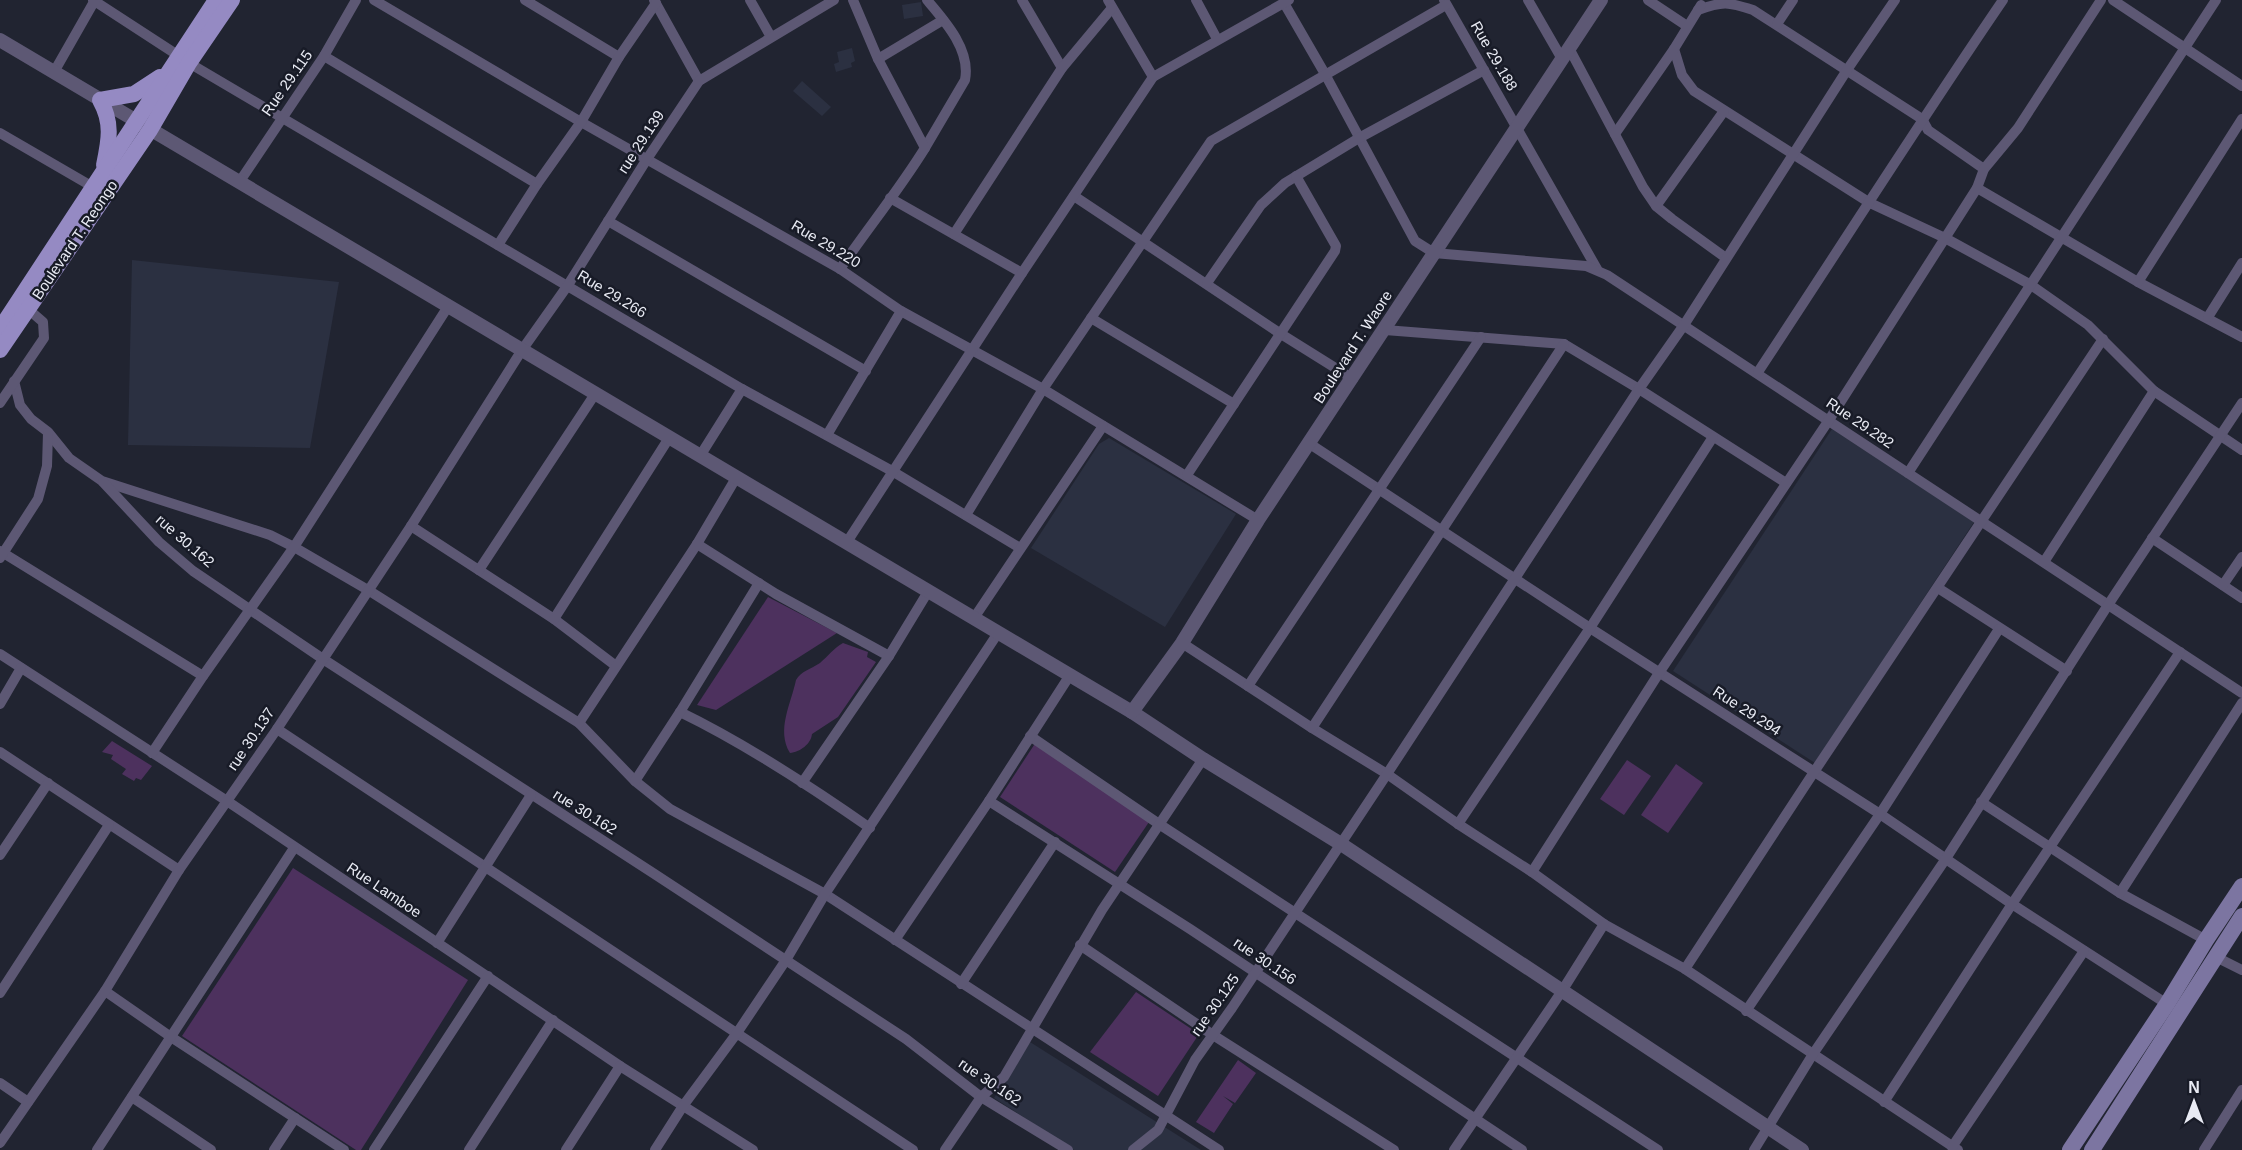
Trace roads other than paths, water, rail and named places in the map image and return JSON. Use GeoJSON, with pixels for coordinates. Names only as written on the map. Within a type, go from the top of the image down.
{"type":"FeatureCollection","features":[{"type":"Feature","properties":{"kind":"main road"},"geometry":{"type":"LineString","coordinates":[[143,126],[184,59],[216,0]]}},
{"type":"Feature","properties":{"kind":"main road"},"geometry":{"type":"LineString","coordinates":[[97,181],[110,130],[108,117],[100,100],[134,94],[167,72],[184,59],[232,0]]}},
{"type":"Feature","properties":{"kind":"main road"},"geometry":{"type":"LineString","coordinates":[[143,126],[167,72]]}},
{"type":"Feature","properties":{"kind":"main road","name":"Boulevard T. Reongo"},"geometry":{"type":"LineString","coordinates":[[0,329],[97,181],[143,126]]}},
{"type":"Feature","properties":{"kind":"main road","name":"Boulevard T. Reongo"},"geometry":{"type":"LineString","coordinates":[[0,350],[143,126]]}},
{"type":"Feature","properties":{"kind":"main road"},"geometry":{"type":"LineString","coordinates":[[2070,1150],[2242,886]]}},
{"type":"Feature","properties":{"kind":"main road"},"geometry":{"type":"LineString","coordinates":[[2091,1150],[2242,916]]}},
{"type":"Feature","properties":{"kind":"street","name":"Rue 29.266"},"geometry":{"type":"LineString","coordinates":[[94,0],[280,118],[742,388],[892,471],[1020,548]]}},
{"type":"Feature","properties":{"kind":"street"},"geometry":{"type":"LineString","coordinates":[[54,72],[94,0]]}},
{"type":"Feature","properties":{"kind":"street","name":"Rue 29.115"},"geometry":{"type":"LineString","coordinates":[[240,181],[280,118],[324,56],[356,0]]}},
{"type":"Feature","properties":{"kind":"street","name":"Rue 29.220"},"geometry":{"type":"LineString","coordinates":[[374,0],[581,122],[840,268],[901,311],[1043,388],[1258,520]]}},
{"type":"Feature","properties":{"kind":"street"},"geometry":{"type":"LineString","coordinates":[[525,0],[620,57]]}},
{"type":"Feature","properties":{"kind":"street"},"geometry":{"type":"LineString","coordinates":[[750,0],[771,37]]}},
{"type":"Feature","properties":{"kind":"street","name":"rue 29.139"},"geometry":{"type":"LineString","coordinates":[[522,350],[568,285],[699,81],[834,0]]}},
{"type":"Feature","properties":{"kind":"street"},"geometry":{"type":"LineString","coordinates":[[854,0],[878,59],[925,148]]}},
{"type":"Feature","properties":{"kind":"street"},"geometry":{"type":"LineString","coordinates":[[840,268],[902,184],[965,80],[966,72],[960,46],[927,0]]}},
{"type":"Feature","properties":{"kind":"street"},"geometry":{"type":"LineString","coordinates":[[1022,0],[1062,68]]}},
{"type":"Feature","properties":{"kind":"street"},"geometry":{"type":"LineString","coordinates":[[1196,0],[1217,39]]}},
{"type":"Feature","properties":{"kind":"street"},"geometry":{"type":"LineString","coordinates":[[1528,0],[1566,54],[1656,206],[1726,258]]}},
{"type":"Feature","properties":{"kind":"street","name":"Boulevard T. Waore"},"geometry":{"type":"LineString","coordinates":[[1132,712],[1182,643],[1258,520],[1601,0]]}},
{"type":"Feature","properties":{"kind":"street"},"geometry":{"type":"LineString","coordinates":[[1648,0],[1688,26]]}},
{"type":"Feature","properties":{"kind":"street"},"geometry":{"type":"LineString","coordinates":[[1777,24],[1793,0]]}},
{"type":"Feature","properties":{"kind":"street","name":"rue 30.125"},"geometry":{"type":"LineString","coordinates":[[1133,1150],[1158,1130],[1189,1070],[1341,844],[1639,389],[1684,325],[1847,70],[1895,0]]}},
{"type":"Feature","properties":{"kind":"street"},"geometry":{"type":"LineString","coordinates":[[1758,372],[1870,203],[1922,119],[2003,0]]}},
{"type":"Feature","properties":{"kind":"street"},"geometry":{"type":"LineString","coordinates":[[1532,872],[1659,673],[1828,420],[1977,188],[1984,169],[2018,128],[2101,0]]}},
{"type":"Feature","properties":{"kind":"street"},"geometry":{"type":"LineString","coordinates":[[2113,0],[2187,47],[2242,86]]}},
{"type":"Feature","properties":{"kind":"street"},"geometry":{"type":"LineString","coordinates":[[1908,473],[2216,0]]}},
{"type":"Feature","properties":{"kind":"street"},"geometry":{"type":"LineString","coordinates":[[847,542],[1153,77],[1287,1],[1415,241],[1434,253]]}},
{"type":"Feature","properties":{"kind":"street"},"geometry":{"type":"LineString","coordinates":[[498,245],[581,122],[655,2],[699,81]]}},
{"type":"Feature","properties":{"kind":"street"},"geometry":{"type":"LineString","coordinates":[[966,515],[1043,388],[1211,141],[1445,2]]}},
{"type":"Feature","properties":{"kind":"street","name":"Rue 29.188"},"geometry":{"type":"LineString","coordinates":[[1445,2],[1597,269]]}},
{"type":"Feature","properties":{"kind":"street"},"geometry":{"type":"LineString","coordinates":[[1615,134],[1674,49],[1701,5],[1718,2],[1733,3],[1753,10],[1777,24],[1922,119],[1928,130],[1984,169]]}},
{"type":"Feature","properties":{"kind":"street"},"geometry":{"type":"LineString","coordinates":[[954,234],[1062,68],[1110,4],[1153,77]]}},
{"type":"Feature","properties":{"kind":"street"},"geometry":{"type":"LineString","coordinates":[[878,59],[943,20]]}},
{"type":"Feature","properties":{"kind":"street"},"geometry":{"type":"LineString","coordinates":[[0,40],[1132,712],[1203,759],[1341,844],[1802,1150]]}},
{"type":"Feature","properties":{"kind":"street"},"geometry":{"type":"LineString","coordinates":[[1674,49],[1682,75],[1694,91],[1870,203],[1945,238],[2031,285],[2088,325],[2154,391],[2242,450]]}},
{"type":"Feature","properties":{"kind":"street"},"geometry":{"type":"LineString","coordinates":[[324,56],[537,184]]}},
{"type":"Feature","properties":{"kind":"street"},"geometry":{"type":"LineString","coordinates":[[1207,283],[1261,205],[1272,194],[1296,176],[1359,138],[1484,70]]}},
{"type":"Feature","properties":{"kind":"street"},"geometry":{"type":"LineString","coordinates":[[1656,206],[1724,111]]}},
{"type":"Feature","properties":{"kind":"street"},"geometry":{"type":"LineString","coordinates":[[2138,282],[2242,119]]}},
{"type":"Feature","properties":{"kind":"street"},"geometry":{"type":"LineString","coordinates":[[1,136],[97,181]]}},
{"type":"Feature","properties":{"kind":"street"},"geometry":{"type":"LineString","coordinates":[[1187,475],[1336,249],[1296,176]]}},
{"type":"Feature","properties":{"kind":"street"},"geometry":{"type":"LineString","coordinates":[[1977,188],[2138,282],[2242,337]]}},
{"type":"Feature","properties":{"kind":"street"},"geometry":{"type":"LineString","coordinates":[[1074,196],[1281,334],[1353,379]]}},
{"type":"Feature","properties":{"kind":"street"},"geometry":{"type":"LineString","coordinates":[[890,198],[1022,273]]}},
{"type":"Feature","properties":{"kind":"street"},"geometry":{"type":"LineString","coordinates":[[608,221],[866,371]]}},
{"type":"Feature","properties":{"kind":"street","name":"Rue 29.282"},"geometry":{"type":"LineString","coordinates":[[1434,253],[1586,266],[1597,269],[1758,372],[2242,693]]}},
{"type":"Feature","properties":{"kind":"street"},"geometry":{"type":"LineString","coordinates":[[2208,317],[2242,263]]}},
{"type":"Feature","properties":{"kind":"street"},"geometry":{"type":"LineString","coordinates":[[152,753],[294,547],[449,305]]}},
{"type":"Feature","properties":{"kind":"street"},"geometry":{"type":"LineString","coordinates":[[0,403],[44,338],[43,322],[28,309]]}},
{"type":"Feature","properties":{"kind":"street"},"geometry":{"type":"LineString","coordinates":[[827,435],[901,311]]}},
{"type":"Feature","properties":{"kind":"street"},"geometry":{"type":"LineString","coordinates":[[1091,318],[1234,404]]}},
{"type":"Feature","properties":{"kind":"street"},"geometry":{"type":"LineString","coordinates":[[1385,330],[1564,344],[1786,483]]}},
{"type":"Feature","properties":{"kind":"street"},"geometry":{"type":"LineString","coordinates":[[1248,686],[1481,337]]}},
{"type":"Feature","properties":{"kind":"street"},"geometry":{"type":"LineString","coordinates":[[1685,969],[2103,339]]}},
{"type":"Feature","properties":{"kind":"street"},"geometry":{"type":"LineString","coordinates":[[1312,728],[1564,344]]}},
{"type":"Feature","properties":{"kind":"street","name":"rue 30.137"},"geometry":{"type":"LineString","coordinates":[[0,1143],[105,991],[179,870],[277,729],[369,590],[522,350]]}},
{"type":"Feature","properties":{"kind":"street"},"geometry":{"type":"LineString","coordinates":[[14,381],[20,405],[31,419],[48,432],[69,458],[102,480],[256,530],[294,547],[369,590],[579,723],[635,781],[670,809],[825,894],[1219,1150]]}},
{"type":"Feature","properties":{"kind":"street"},"geometry":{"type":"LineString","coordinates":[[700,456],[742,388]]}},
{"type":"Feature","properties":{"kind":"street"},"geometry":{"type":"LineString","coordinates":[[2044,562],[2154,391]]}},
{"type":"Feature","properties":{"kind":"street"},"geometry":{"type":"LineString","coordinates":[[479,570],[596,394]]}},
{"type":"Feature","properties":{"kind":"street"},"geometry":{"type":"LineString","coordinates":[[1754,1150],[1813,1054],[1945,860],[2151,538],[2242,403]]}},
{"type":"Feature","properties":{"kind":"street"},"geometry":{"type":"LineString","coordinates":[[974,618],[1103,426]]}},
{"type":"Feature","properties":{"kind":"street"},"geometry":{"type":"LineString","coordinates":[[48,432],[47,466],[39,499],[1,554],[203,676]]}},
{"type":"Feature","properties":{"kind":"street"},"geometry":{"type":"LineString","coordinates":[[1458,824],[1590,628],[1713,437]]}},
{"type":"Feature","properties":{"kind":"street"},"geometry":{"type":"LineString","coordinates":[[554,619],[669,438]]}},
{"type":"Feature","properties":{"kind":"street","name":"Rue 29.294"},"geometry":{"type":"LineString","coordinates":[[1310,444],[1659,673],[1880,814],[1945,860],[2167,1004]]}},
{"type":"Feature","properties":{"kind":"street"},"geometry":{"type":"LineString","coordinates":[[579,723],[697,544],[736,478]]}},
{"type":"Feature","properties":{"kind":"street","name":"rue 30.162"},"geometry":{"type":"LineString","coordinates":[[102,480],[159,542],[193,571],[323,659],[906,1040],[981,1097],[1068,1150]]}},
{"type":"Feature","properties":{"kind":"street"},"geometry":{"type":"LineString","coordinates":[[411,526],[554,619],[616,666]]}},
{"type":"Feature","properties":{"kind":"street"},"geometry":{"type":"LineString","coordinates":[[2151,538],[2242,598]]}},
{"type":"Feature","properties":{"kind":"street"},"geometry":{"type":"LineString","coordinates":[[697,544],[759,583],[889,656]]}},
{"type":"Feature","properties":{"kind":"street"},"geometry":{"type":"LineString","coordinates":[[2223,585],[2242,557]]}},
{"type":"Feature","properties":{"kind":"street"},"geometry":{"type":"LineString","coordinates":[[635,781],[759,583]]}},
{"type":"Feature","properties":{"kind":"street"},"geometry":{"type":"LineString","coordinates":[[1938,588],[2067,671]]}},
{"type":"Feature","properties":{"kind":"street"},"geometry":{"type":"LineString","coordinates":[[802,783],[889,656],[929,590]]}},
{"type":"Feature","properties":{"kind":"street"},"geometry":{"type":"LineString","coordinates":[[1746,1011],[1880,814],[1999,629]]}},
{"type":"Feature","properties":{"kind":"street"},"geometry":{"type":"LineString","coordinates":[[655,1150],[683,1106],[737,1033],[786,960],[825,894],[998,633]]}},
{"type":"Feature","properties":{"kind":"street"},"geometry":{"type":"LineString","coordinates":[[1182,643],[1387,774],[1532,872],[1604,924],[1685,969],[1955,1148],[2084,951]]}},
{"type":"Feature","properties":{"kind":"street"},"geometry":{"type":"LineString","coordinates":[[1884,1102],[2012,904],[2180,652]]}},
{"type":"Feature","properties":{"kind":"street","name":"Rue Lamboe"},"geometry":{"type":"LineString","coordinates":[[0,654],[227,801],[620,1066],[751,1150]]}},
{"type":"Feature","properties":{"kind":"street"},"geometry":{"type":"LineString","coordinates":[[0,704],[21,668]]}},
{"type":"Feature","properties":{"kind":"street"},"geometry":{"type":"LineString","coordinates":[[895,940],[989,801],[1070,675]]}},
{"type":"Feature","properties":{"kind":"street"},"geometry":{"type":"LineString","coordinates":[[2120,893],[2242,703]]}},
{"type":"Feature","properties":{"kind":"street"},"geometry":{"type":"LineString","coordinates":[[680,712],[705,724],[802,783],[870,828]]}},
{"type":"Feature","properties":{"kind":"street"},"geometry":{"type":"LineString","coordinates":[[277,729],[913,1150]]}},
{"type":"Feature","properties":{"kind":"street"},"geometry":{"type":"LineString","coordinates":[[1030,736],[1159,824],[1658,1150]]}},
{"type":"Feature","properties":{"kind":"street"},"geometry":{"type":"LineString","coordinates":[[0,752],[179,870]]}},
{"type":"Feature","properties":{"kind":"street"},"geometry":{"type":"LineString","coordinates":[[945,1150],[981,1097],[1004,1077],[1080,945],[1203,759]]}},
{"type":"Feature","properties":{"kind":"street"},"geometry":{"type":"LineString","coordinates":[[0,855],[48,783]]}},
{"type":"Feature","properties":{"kind":"street"},"geometry":{"type":"LineString","coordinates":[[437,943],[531,795]]}},
{"type":"Feature","properties":{"kind":"street","name":"rue 30.156"},"geometry":{"type":"LineString","coordinates":[[989,801],[1120,883],[1522,1150]]}},
{"type":"Feature","properties":{"kind":"street"},"geometry":{"type":"LineString","coordinates":[[1981,802],[2120,893],[2206,940]]}},
{"type":"Feature","properties":{"kind":"street"},"geometry":{"type":"LineString","coordinates":[[0,993],[109,825]]}},
{"type":"Feature","properties":{"kind":"street"},"geometry":{"type":"LineString","coordinates":[[962,984],[1055,842]]}},
{"type":"Feature","properties":{"kind":"street"},"geometry":{"type":"LineString","coordinates":[[97,1150],[294,848]]}},
{"type":"Feature","properties":{"kind":"street"},"geometry":{"type":"LineString","coordinates":[[1454,1150],[1563,992],[1604,924]]}},
{"type":"Feature","properties":{"kind":"street"},"geometry":{"type":"LineString","coordinates":[[1080,945],[1213,1035],[1394,1150]]}},
{"type":"Feature","properties":{"kind":"street"},"geometry":{"type":"LineString","coordinates":[[2216,957],[2242,970]]}},
{"type":"Feature","properties":{"kind":"street"},"geometry":{"type":"LineString","coordinates":[[374,1150],[488,976]]}},
{"type":"Feature","properties":{"kind":"street"},"geometry":{"type":"LineString","coordinates":[[105,991],[344,1150]]}},
{"type":"Feature","properties":{"kind":"street"},"geometry":{"type":"LineString","coordinates":[[469,1150],[554,1020]]}},
{"type":"Feature","properties":{"kind":"street"},"geometry":{"type":"LineString","coordinates":[[566,1150],[620,1066]]}},
{"type":"Feature","properties":{"kind":"street"},"geometry":{"type":"LineString","coordinates":[[0,1083],[28,1102]]}},
{"type":"Feature","properties":{"kind":"street"},"geometry":{"type":"LineString","coordinates":[[2204,1150],[2242,1090]]}},
{"type":"Feature","properties":{"kind":"street"},"geometry":{"type":"LineString","coordinates":[[132,1097],[211,1150]]}},
{"type":"Feature","properties":{"kind":"street"},"geometry":{"type":"LineString","coordinates":[[274,1150],[295,1118]]}}]}
